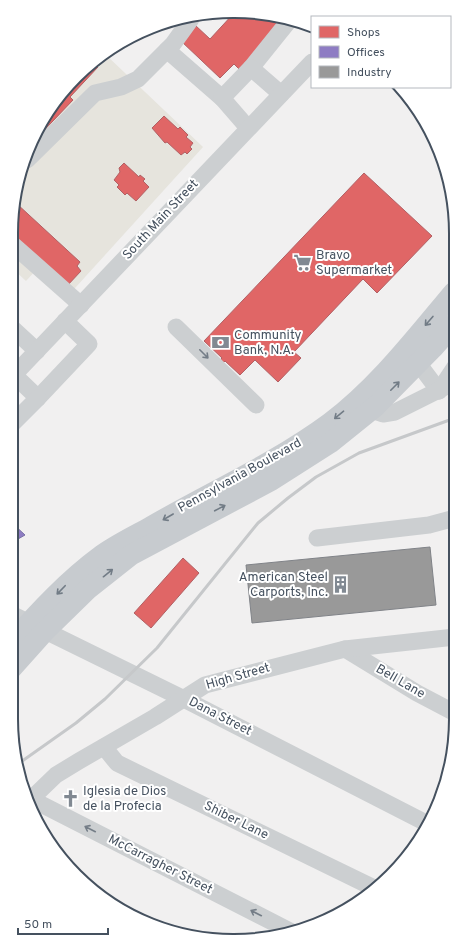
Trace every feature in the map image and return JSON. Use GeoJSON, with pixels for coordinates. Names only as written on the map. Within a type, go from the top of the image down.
{"type":"FeatureCollection","features":[{"type":"Feature","properties":{"kind":"main road","name":"Pennsylvania Boulevard"},"geometry":{"type":"LineString","coordinates":[[18,635],[66,585],[103,554],[178,511],[278,457],[330,423],[357,400],[382,375],[449,298]]}},
{"type":"Feature","properties":{"kind":"main road","name":"Pennsylvania Boulevard"},"geometry":{"type":"LineString","coordinates":[[18,650],[28,623],[88,589],[131,555],[272,480],[330,443],[371,410],[449,329]]}},
{"type":"Feature","properties":{"kind":"street"},"geometry":{"type":"LineString","coordinates":[[33,154],[95,93],[121,87],[138,79],[167,50],[188,23]]}},
{"type":"Feature","properties":{"kind":"street"},"geometry":{"type":"LineString","coordinates":[[222,98],[251,68],[286,24]]}},
{"type":"Feature","properties":{"kind":"street"},"geometry":{"type":"LineString","coordinates":[[167,50],[222,98],[248,128]]}},
{"type":"Feature","properties":{"kind":"street","name":"South Main Street"},"geometry":{"type":"LineString","coordinates":[[18,372],[311,63]]}},
{"type":"Feature","properties":{"kind":"street"},"geometry":{"type":"LineString","coordinates":[[251,68],[281,94]]}},
{"type":"Feature","properties":{"kind":"street"},"geometry":{"type":"LineString","coordinates":[[18,249],[81,305]]}},
{"type":"Feature","properties":{"kind":"street"},"geometry":{"type":"LineString","coordinates":[[18,418],[89,344],[65,321]]}},
{"type":"Feature","properties":{"kind":"street"},"geometry":{"type":"LineString","coordinates":[[176,327],[256,405]]}},
{"type":"Feature","properties":{"kind":"street"},"geometry":{"type":"LineString","coordinates":[[18,333],[37,351]]}},
{"type":"Feature","properties":{"kind":"street"},"geometry":{"type":"LineString","coordinates":[[418,363],[439,391]]}},
{"type":"Feature","properties":{"kind":"street"},"geometry":{"type":"LineString","coordinates":[[439,391],[449,376]]}},
{"type":"Feature","properties":{"kind":"street"},"geometry":{"type":"LineString","coordinates":[[18,381],[38,398]]}},
{"type":"Feature","properties":{"kind":"street"},"geometry":{"type":"LineString","coordinates":[[371,410],[383,414],[395,412],[449,385]]}},
{"type":"Feature","properties":{"kind":"street"},"geometry":{"type":"LineString","coordinates":[[317,538],[429,525],[449,516]]}},
{"type":"Feature","properties":{"kind":"street","name":"Dana Street"},"geometry":{"type":"LineString","coordinates":[[28,623],[184,699],[423,821]]}},
{"type":"Feature","properties":{"kind":"street","name":"High Street"},"geometry":{"type":"LineString","coordinates":[[33,798],[56,776],[184,699],[204,685],[345,649],[449,638]]}},
{"type":"Feature","properties":{"kind":"street","name":"Bell Lane"},"geometry":{"type":"LineString","coordinates":[[345,649],[417,693],[449,709]]}},
{"type":"Feature","properties":{"kind":"street","name":"Shiber Lane"},"geometry":{"type":"LineString","coordinates":[[104,747],[117,763],[369,886]]}},
{"type":"Feature","properties":{"kind":"street","name":"McCarragher Street"},"geometry":{"type":"LineString","coordinates":[[35,802],[284,928]]}},
{"type":"Feature","properties":{"kind":"shaded area"},"geometry":{"type":"Polygon","coordinates":[[[109,58],[203,147],[66,298],[36,270],[26,281],[18,274],[18,219],[22,191],[29,164],[40,138],[54,114],[71,91],[91,71],[109,58]]]}},
{"type":"Feature","properties":{"kind":"building: Shops"},"geometry":{"type":"Polygon","coordinates":[[[229,18],[248,18],[283,24],[239,69],[234,64],[220,78],[181,41],[195,25],[210,39],[229,18]]]}},
{"type":"Feature","properties":{"kind":"building: Shops"},"geometry":{"type":"Polygon","coordinates":[[[97,66],[70,97],[73,100],[45,129],[71,91],[97,66]]]}},
{"type":"Feature","properties":{"kind":"building: Shops"},"geometry":{"type":"Polygon","coordinates":[[[164,116],[178,129],[180,127],[188,135],[186,137],[193,143],[190,147],[192,149],[187,154],[185,152],[181,155],[167,142],[165,143],[152,128],[164,116]]]}},
{"type":"Feature","properties":{"kind":"building: Shops"},"geometry":{"type":"Polygon","coordinates":[[[124,163],[139,177],[140,175],[145,179],[143,181],[149,187],[136,201],[127,193],[125,195],[117,187],[119,185],[114,180],[120,172],[119,168],[124,163]]]}},
{"type":"Feature","properties":{"kind":"building: Shops"},"geometry":{"type":"Polygon","coordinates":[[[364,173],[432,236],[377,293],[363,279],[294,352],[301,358],[278,382],[255,360],[240,375],[225,361],[222,364],[219,361],[222,358],[204,341],[364,173]]]}},
{"type":"Feature","properties":{"kind":"building: Shops"},"geometry":{"type":"Polygon","coordinates":[[[20,206],[80,262],[77,266],[81,271],[66,287],[18,242],[20,206]]]}},
{"type":"Feature","properties":{"kind":"building: Shops"},"geometry":{"type":"Polygon","coordinates":[[[183,558],[199,573],[151,628],[134,613],[183,558]]]}},
{"type":"Feature","properties":{"kind":"building: Offices"},"geometry":{"type":"Polygon","coordinates":[[[18,528],[25,535],[18,539],[18,528]]]}},
{"type":"Feature","properties":{"kind":"building: Industry","name":"American Steel Carports, Inc."},"geometry":{"type":"Polygon","coordinates":[[[430,547],[436,605],[252,623],[246,565],[430,547]]]}},
{"type":"Feature","properties":{"kind":"railway"},"geometry":{"type":"LineString","coordinates":[[22,761],[76,723],[105,699],[157,648],[258,523],[288,498],[316,477],[359,453],[449,420]]}},
{"type":"Feature","properties":{"kind":"place","name":"Bravo Supermarket"},"geometry":{"type":"Point","coordinates":[303,263]}},
{"type":"Feature","properties":{"kind":"place","name":"Community Bank, N.A."},"geometry":{"type":"Point","coordinates":[221,343]}},
{"type":"Feature","properties":{"kind":"place","name":"American Steel Carports, Inc."},"geometry":{"type":"Point","coordinates":[341,585]}},
{"type":"Feature","properties":{"kind":"place","name":"Iglesia de Dios de la Profecia"},"geometry":{"type":"Point","coordinates":[70,799]}}]}
